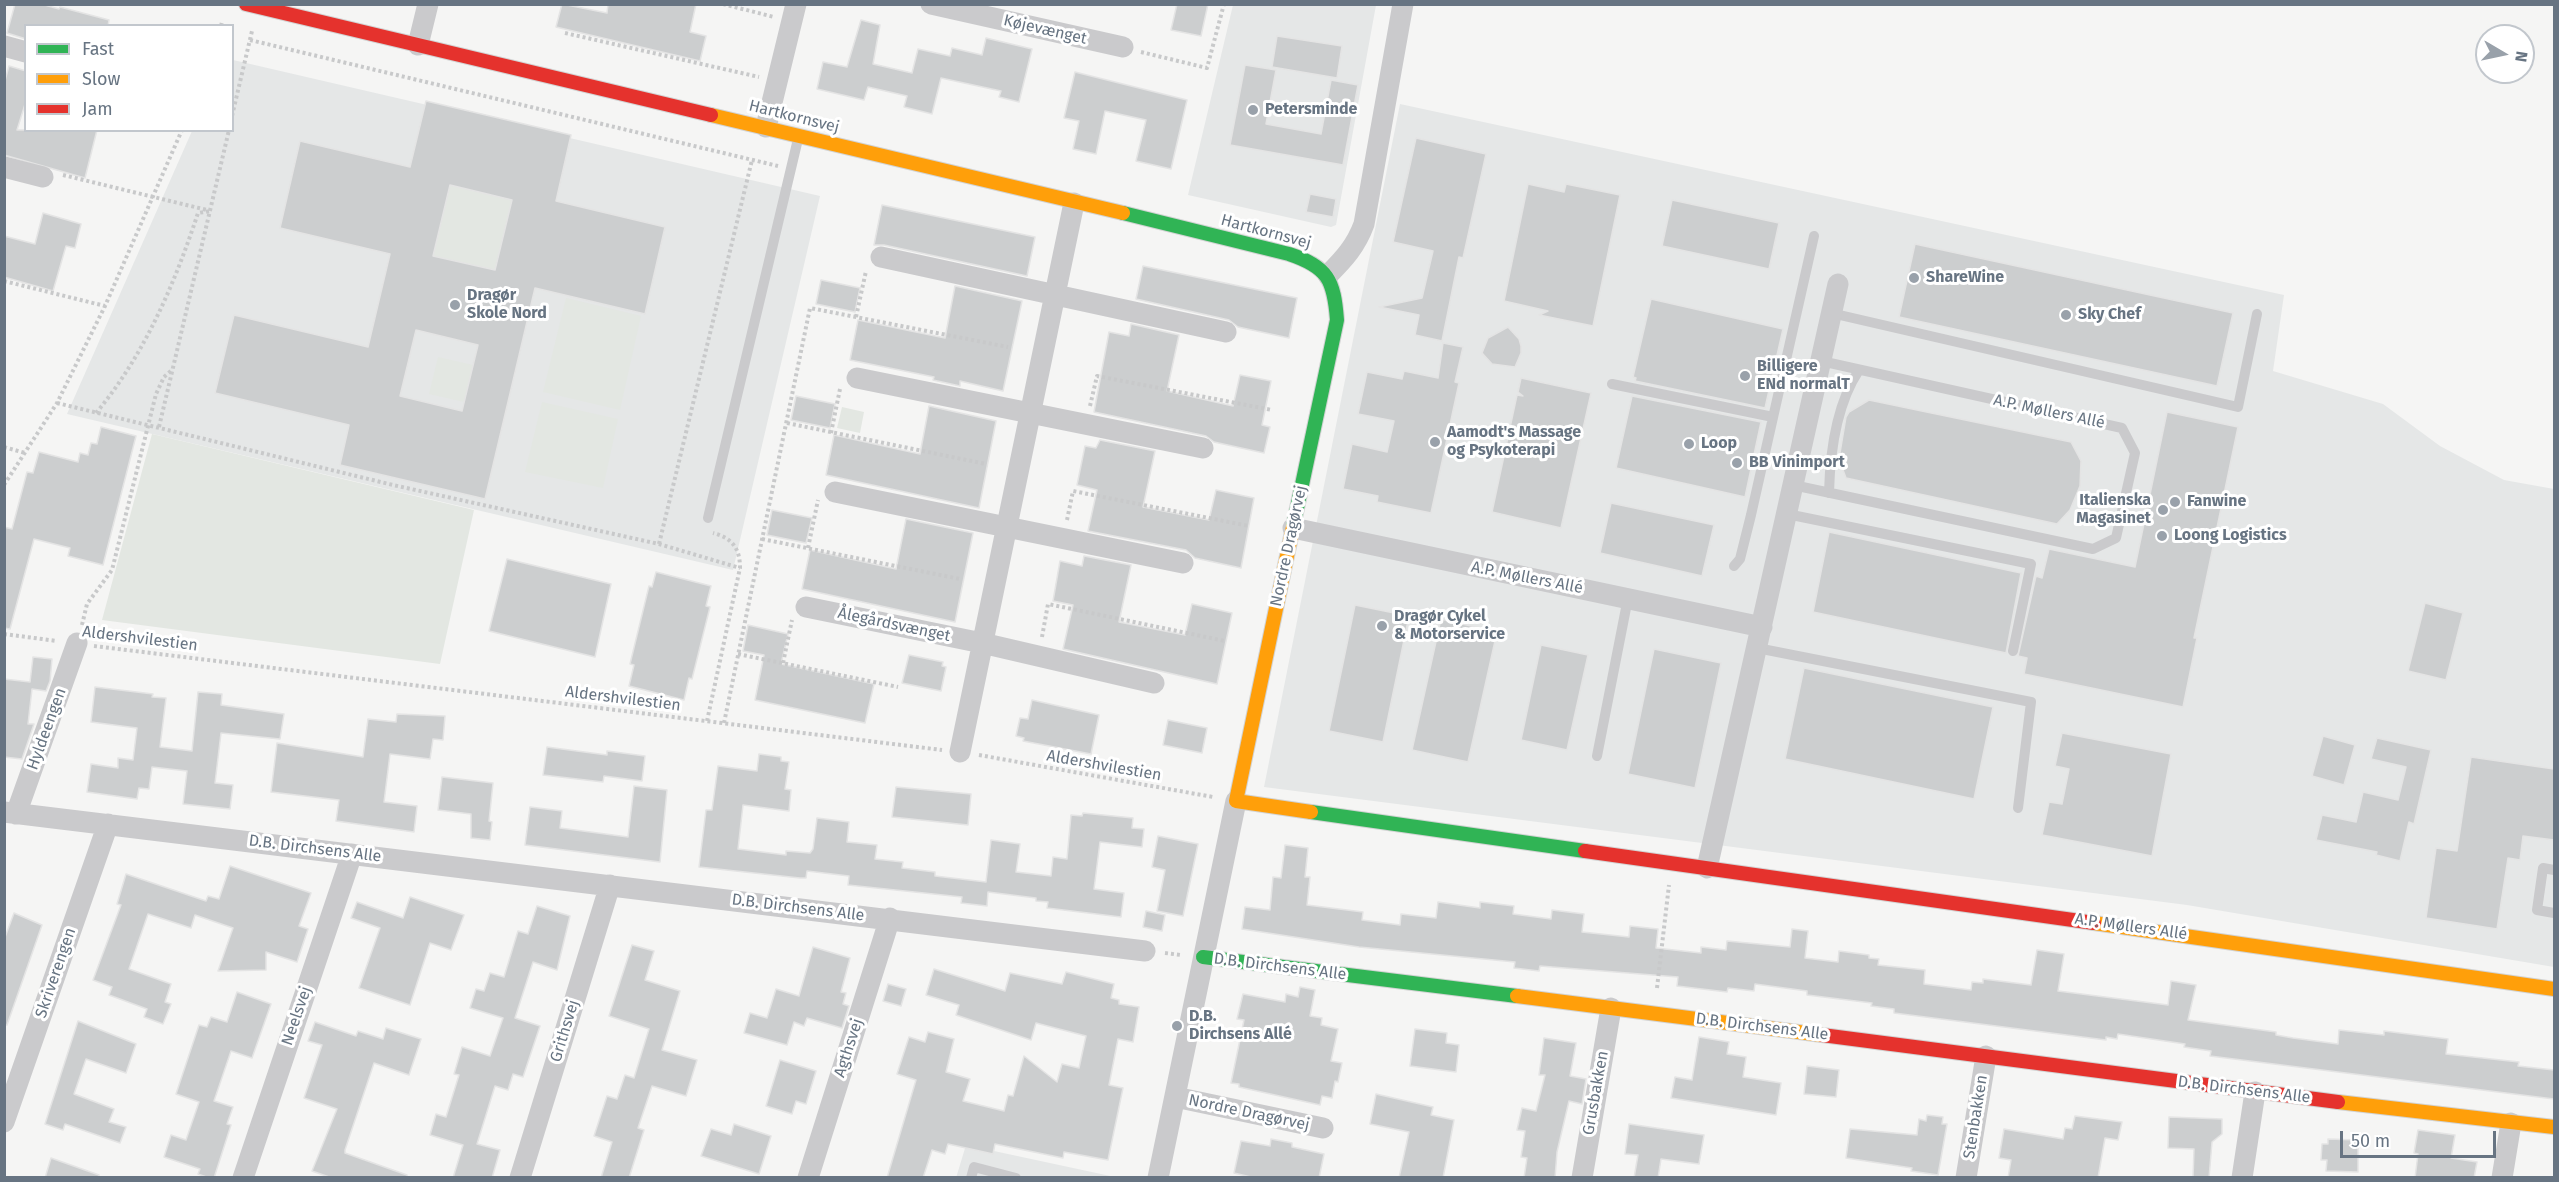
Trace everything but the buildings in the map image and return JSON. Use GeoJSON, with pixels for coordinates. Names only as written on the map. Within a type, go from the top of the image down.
{"type":"FeatureCollection","features":[{"type":"Feature","properties":{"kind":"street"},"geometry":{"type":"LineString","coordinates":[[418,45],[428,4]]}},
{"type":"Feature","properties":{"kind":"street","name":"Køjevænget"},"geometry":{"type":"LineString","coordinates":[[931,4],[1123,47]]}},
{"type":"Feature","properties":{"kind":"street"},"geometry":{"type":"LineString","coordinates":[[1328,275],[1348,256],[1364,224],[1403,4]]}},
{"type":"Feature","properties":{"kind":"street","name":"Hartkornsvej"},"geometry":{"type":"LineString","coordinates":[[251,6],[766,126],[1074,203],[1273,249],[1313,261],[1328,275]]}},
{"type":"Feature","properties":{"kind":"street"},"geometry":{"type":"LineString","coordinates":[[766,126],[794,13]]}},
{"type":"Feature","properties":{"kind":"street"},"geometry":{"type":"LineString","coordinates":[[4,46],[24,51]]}},
{"type":"Feature","properties":{"kind":"street"},"geometry":{"type":"LineString","coordinates":[[4,167],[43,177]]}},
{"type":"Feature","properties":{"kind":"street"},"geometry":{"type":"LineString","coordinates":[[960,752],[1074,203]]}},
{"type":"Feature","properties":{"kind":"street"},"geometry":{"type":"LineString","coordinates":[[881,257],[1226,332]]}},
{"type":"Feature","properties":{"kind":"street","name":"Nordre Dragørvej"},"geometry":{"type":"LineString","coordinates":[[1158,1178],[1337,320],[1336,296],[1328,275]]}},
{"type":"Feature","properties":{"kind":"street"},"geometry":{"type":"LineString","coordinates":[[1707,868],[1838,285]]}},
{"type":"Feature","properties":{"kind":"street"},"geometry":{"type":"LineString","coordinates":[[857,378],[1203,448]]}},
{"type":"Feature","properties":{"kind":"street"},"geometry":{"type":"LineString","coordinates":[[836,492],[1183,563]]}},
{"type":"Feature","properties":{"kind":"street","name":"A.P. Møllers Allé"},"geometry":{"type":"LineString","coordinates":[[1293,528],[1762,627]]}},
{"type":"Feature","properties":{"kind":"street","name":"Ålegårdsvænget"},"geometry":{"type":"LineString","coordinates":[[806,607],[982,643],[1154,683]]}},
{"type":"Feature","properties":{"kind":"street","name":"Hyldeengen"},"geometry":{"type":"LineString","coordinates":[[10,813],[77,644]]}},
{"type":"Feature","properties":{"kind":"street","name":"A.P. Møllers Allé"},"geometry":{"type":"LineString","coordinates":[[1236,801],[2554,989]]}},
{"type":"Feature","properties":{"kind":"street","name":"D.B. Dirchsens Alle"},"geometry":{"type":"LineString","coordinates":[[10,813],[890,918],[1145,951]]}},
{"type":"Feature","properties":{"kind":"street","name":"Skriverengen"},"geometry":{"type":"LineString","coordinates":[[4,1122],[108,824]]}},
{"type":"Feature","properties":{"kind":"street","name":"Neelsvej"},"geometry":{"type":"LineString","coordinates":[[243,1178],[352,854]]}},
{"type":"Feature","properties":{"kind":"street","name":"Grithsvej"},"geometry":{"type":"LineString","coordinates":[[520,1178],[610,885]]}},
{"type":"Feature","properties":{"kind":"street","name":"Agthsvej"},"geometry":{"type":"LineString","coordinates":[[808,1178],[890,918]]}},
{"type":"Feature","properties":{"kind":"street","name":"D.B. Dirchsens Alle"},"geometry":{"type":"LineString","coordinates":[[1203,957],[2255,1092],[2554,1127]]}},
{"type":"Feature","properties":{"kind":"street","name":"Grusbakken"},"geometry":{"type":"LineString","coordinates":[[1582,1178],[1611,1008]]}},
{"type":"Feature","properties":{"kind":"street","name":"Stenbakken"},"geometry":{"type":"LineString","coordinates":[[1966,1178],[1986,1056]]}},
{"type":"Feature","properties":{"kind":"street"},"geometry":{"type":"LineString","coordinates":[[2242,1178],[2255,1092]]}},
{"type":"Feature","properties":{"kind":"street","name":"Nordre Dragørvej"},"geometry":{"type":"LineString","coordinates":[[1175,1097],[1323,1128]]}},
{"type":"Feature","properties":{"kind":"street"},"geometry":{"type":"LineString","coordinates":[[2502,1178],[2511,1123]]}},
{"type":"Feature","properties":{"kind":"lane"},"geometry":{"type":"LineString","coordinates":[[708,518],[799,135]]}},
{"type":"Feature","properties":{"kind":"lane"},"geometry":{"type":"LineString","coordinates":[[1734,566],[1740,560],[1814,236]]}},
{"type":"Feature","properties":{"kind":"lane"},"geometry":{"type":"LineString","coordinates":[[1831,313],[2238,407],[2257,314]]}},
{"type":"Feature","properties":{"kind":"lane","name":"A.P. Møllers Allé"},"geometry":{"type":"LineString","coordinates":[[1793,485],[2093,549],[2116,538],[2135,453],[2122,428],[1821,361]]}},
{"type":"Feature","properties":{"kind":"lane"},"geometry":{"type":"LineString","coordinates":[[1829,493],[1829,463],[1845,391],[1860,370]]}},
{"type":"Feature","properties":{"kind":"lane"},"geometry":{"type":"LineString","coordinates":[[1612,384],[1773,417]]}},
{"type":"Feature","properties":{"kind":"lane"},"geometry":{"type":"LineString","coordinates":[[1787,514],[2031,564],[2013,651]]}},
{"type":"Feature","properties":{"kind":"lane"},"geometry":{"type":"LineString","coordinates":[[1598,756],[1628,598]]}},
{"type":"Feature","properties":{"kind":"lane"},"geometry":{"type":"LineString","coordinates":[[1757,648],[2031,702],[2018,808]]}},
{"type":"Feature","properties":{"kind":"lane"},"geometry":{"type":"LineString","coordinates":[[2554,870],[2543,868],[2537,910],[2554,913]]}},
{"type":"Feature","properties":{"kind":"lane"},"geometry":{"type":"LineString","coordinates":[[971,1178],[974,1167],[1016,1178]]}},
{"type":"Feature","properties":{"kind":"path"},"geometry":{"type":"LineString","coordinates":[[723,4],[794,13]]}},
{"type":"Feature","properties":{"kind":"path"},"geometry":{"type":"LineString","coordinates":[[1123,47],[1207,68],[1224,4]]}},
{"type":"Feature","properties":{"kind":"path"},"geometry":{"type":"LineString","coordinates":[[234,108],[250,40],[251,6]]}},
{"type":"Feature","properties":{"kind":"path"},"geometry":{"type":"LineString","coordinates":[[566,33],[777,81]]}},
{"type":"Feature","properties":{"kind":"path"},"geometry":{"type":"LineString","coordinates":[[250,40],[791,169]]}},
{"type":"Feature","properties":{"kind":"path"},"geometry":{"type":"LineString","coordinates":[[4,485],[57,403],[105,306],[181,132]]}},
{"type":"Feature","properties":{"kind":"path"},"geometry":{"type":"LineString","coordinates":[[159,427],[229,132]]}},
{"type":"Feature","properties":{"kind":"path"},"geometry":{"type":"LineString","coordinates":[[659,544],[752,160]]}},
{"type":"Feature","properties":{"kind":"path"},"geometry":{"type":"LineString","coordinates":[[43,177],[52,172],[210,211]]}},
{"type":"Feature","properties":{"kind":"path"},"geometry":{"type":"LineString","coordinates":[[96,413],[128,367],[168,296],[198,213],[210,211]]}},
{"type":"Feature","properties":{"kind":"path"},"geometry":{"type":"LineString","coordinates":[[856,317],[869,255],[881,257]]}},
{"type":"Feature","properties":{"kind":"path"},"geometry":{"type":"LineString","coordinates":[[4,281],[105,306]]}},
{"type":"Feature","properties":{"kind":"path"},"geometry":{"type":"LineString","coordinates":[[724,723],[810,309],[1008,347]]}},
{"type":"Feature","properties":{"kind":"path"},"geometry":{"type":"LineString","coordinates":[[77,644],[87,604],[112,570],[148,424],[164,377],[172,370]]}},
{"type":"Feature","properties":{"kind":"path"},"geometry":{"type":"LineString","coordinates":[[831,433],[843,375],[857,378]]}},
{"type":"Feature","properties":{"kind":"path"},"geometry":{"type":"LineString","coordinates":[[1086,425],[1097,376],[1272,410]]}},
{"type":"Feature","properties":{"kind":"path"},"geometry":{"type":"LineString","coordinates":[[57,403],[393,485],[659,544],[740,568]]}},
{"type":"Feature","properties":{"kind":"path"},"geometry":{"type":"LineString","coordinates":[[787,423],[986,464]]}},
{"type":"Feature","properties":{"kind":"path"},"geometry":{"type":"LineString","coordinates":[[4,447],[25,453]]}},
{"type":"Feature","properties":{"kind":"path"},"geometry":{"type":"LineString","coordinates":[[808,548],[820,488],[836,492]]}},
{"type":"Feature","properties":{"kind":"path"},"geometry":{"type":"LineString","coordinates":[[1063,539],[1073,491],[1249,526]]}},
{"type":"Feature","properties":{"kind":"path"},"geometry":{"type":"LineString","coordinates":[[707,721],[740,568],[740,555],[734,543],[706,531],[708,518]]}},
{"type":"Feature","properties":{"kind":"path"},"geometry":{"type":"LineString","coordinates":[[762,539],[960,579]]}},
{"type":"Feature","properties":{"kind":"path"},"geometry":{"type":"LineString","coordinates":[[783,663],[796,604],[806,607]]}},
{"type":"Feature","properties":{"kind":"path"},"geometry":{"type":"LineString","coordinates":[[1038,656],[1048,604],[1225,641]]}},
{"type":"Feature","properties":{"kind":"path","name":"Aldershvilestien"},"geometry":{"type":"LineString","coordinates":[[4,634],[960,752],[1236,801]]}},
{"type":"Feature","properties":{"kind":"path"},"geometry":{"type":"LineString","coordinates":[[738,654],[898,687]]}},
{"type":"Feature","properties":{"kind":"path"},"geometry":{"type":"LineString","coordinates":[[1653,1013],[1672,863]]}},
{"type":"Feature","properties":{"kind":"path","name":"D.B. Dirchsens Alle"},"geometry":{"type":"LineString","coordinates":[[1145,951],[1203,957]]}},
{"type":"Feature","properties":{"kind":"shaded area"},"geometry":{"type":"Polygon","coordinates":[[[1233,5],[1376,5],[1336,225],[1331,227],[1188,195],[1233,5]]]}},
{"type":"Feature","properties":{"kind":"shaded area","name":"Dragør Skole Nord"},"geometry":{"type":"Polygon","coordinates":[[[234,60],[820,196],[733,570],[67,414],[192,132],[234,132],[234,60]]]}},
{"type":"Feature","properties":{"kind":"shaded area"},"geometry":{"type":"Polygon","coordinates":[[[1400,104],[2284,295],[2273,371],[2383,404],[2440,446],[2504,480],[2554,489],[2554,967],[2187,905],[1264,787],[1400,104]]]}},
{"type":"Feature","properties":{"kind":"shaded area"},"geometry":{"type":"Polygon","coordinates":[[[450,185],[512,200],[495,270],[433,256],[450,185]]]}},
{"type":"Feature","properties":{"kind":"shaded area"},"geometry":{"type":"Polygon","coordinates":[[[566,298],[641,316],[620,410],[543,392],[566,298]]]}},
{"type":"Feature","properties":{"kind":"shaded area"},"geometry":{"type":"Polygon","coordinates":[[[438,357],[473,365],[464,402],[429,394],[438,357]]]}},
{"type":"Feature","properties":{"kind":"shaded area"},"geometry":{"type":"Polygon","coordinates":[[[542,402],[618,419],[603,488],[525,472],[542,402]]]}},
{"type":"Feature","properties":{"kind":"shaded area"},"geometry":{"type":"Polygon","coordinates":[[[842,407],[864,412],[860,433],[837,428],[842,407]]]}},
{"type":"Feature","properties":{"kind":"shaded area"},"geometry":{"type":"Polygon","coordinates":[[[152,434],[474,510],[440,664],[102,620],[152,434]]]}},
{"type":"Feature","properties":{"kind":"shaded area"},"geometry":{"type":"Polygon","coordinates":[[[966,1145],[1115,1177],[956,1178],[966,1145]]]}},
{"type":"Feature","properties":{"kind":"traffic: fast"},"geometry":{"type":"LineString","coordinates":[[1123,213],[1289,254],[1313,264],[1321,270],[1331,285],[1337,320],[1293,527]]}},
{"type":"Feature","properties":{"kind":"traffic: fast"},"geometry":{"type":"LineString","coordinates":[[1311,812],[1585,851]]}},
{"type":"Feature","properties":{"kind":"traffic: fast"},"geometry":{"type":"LineString","coordinates":[[1203,957],[1517,996]]}},
{"type":"Feature","properties":{"kind":"traffic: slow"},"geometry":{"type":"LineString","coordinates":[[711,115],[1123,213]]}},
{"type":"Feature","properties":{"kind":"traffic: slow"},"geometry":{"type":"LineString","coordinates":[[1293,527],[1236,801],[1311,812]]}},
{"type":"Feature","properties":{"kind":"traffic: slow"},"geometry":{"type":"LineString","coordinates":[[2094,923],[2554,989]]}},
{"type":"Feature","properties":{"kind":"traffic: slow"},"geometry":{"type":"LineString","coordinates":[[1517,996],[1822,1035]]}},
{"type":"Feature","properties":{"kind":"traffic: slow"},"geometry":{"type":"LineString","coordinates":[[2338,1102],[2554,1127]]}},
{"type":"Feature","properties":{"kind":"traffic: jam"},"geometry":{"type":"LineString","coordinates":[[246,4],[711,115]]}},
{"type":"Feature","properties":{"kind":"traffic: jam"},"geometry":{"type":"LineString","coordinates":[[1585,851],[2094,923]]}},
{"type":"Feature","properties":{"kind":"traffic: jam"},"geometry":{"type":"LineString","coordinates":[[1822,1035],[2338,1102]]}},
{"type":"Feature","properties":{"kind":"place","name":"Petersminde"},"geometry":{"type":"Point","coordinates":[1253,110]}},
{"type":"Feature","properties":{"kind":"place","name":"ShareWine"},"geometry":{"type":"Point","coordinates":[1914,278]}},
{"type":"Feature","properties":{"kind":"place","name":"Dragør Skole Nord"},"geometry":{"type":"Point","coordinates":[455,305]}},
{"type":"Feature","properties":{"kind":"place","name":"Sky Chef"},"geometry":{"type":"Point","coordinates":[2066,315]}},
{"type":"Feature","properties":{"kind":"place","name":"Billigere ENd normalT"},"geometry":{"type":"Point","coordinates":[1745,376]}},
{"type":"Feature","properties":{"kind":"place","name":"Aamodt's Massage og Psykoterapi"},"geometry":{"type":"Point","coordinates":[1435,442]}},
{"type":"Feature","properties":{"kind":"place","name":"Loop"},"geometry":{"type":"Point","coordinates":[1689,444]}},
{"type":"Feature","properties":{"kind":"place","name":"BB Vinimport"},"geometry":{"type":"Point","coordinates":[1737,463]}},
{"type":"Feature","properties":{"kind":"place","name":"Fanwine"},"geometry":{"type":"Point","coordinates":[2175,502]}},
{"type":"Feature","properties":{"kind":"place","name":"Italienska Magasinet"},"geometry":{"type":"Point","coordinates":[2163,510]}},
{"type":"Feature","properties":{"kind":"place","name":"Loong Logistics"},"geometry":{"type":"Point","coordinates":[2162,536]}},
{"type":"Feature","properties":{"kind":"place","name":"Dragør Cykel & Motorservice"},"geometry":{"type":"Point","coordinates":[1382,626]}},
{"type":"Feature","properties":{"kind":"place","name":"D.B. Dirchsens Allé"},"geometry":{"type":"Point","coordinates":[1177,1026]}}]}
